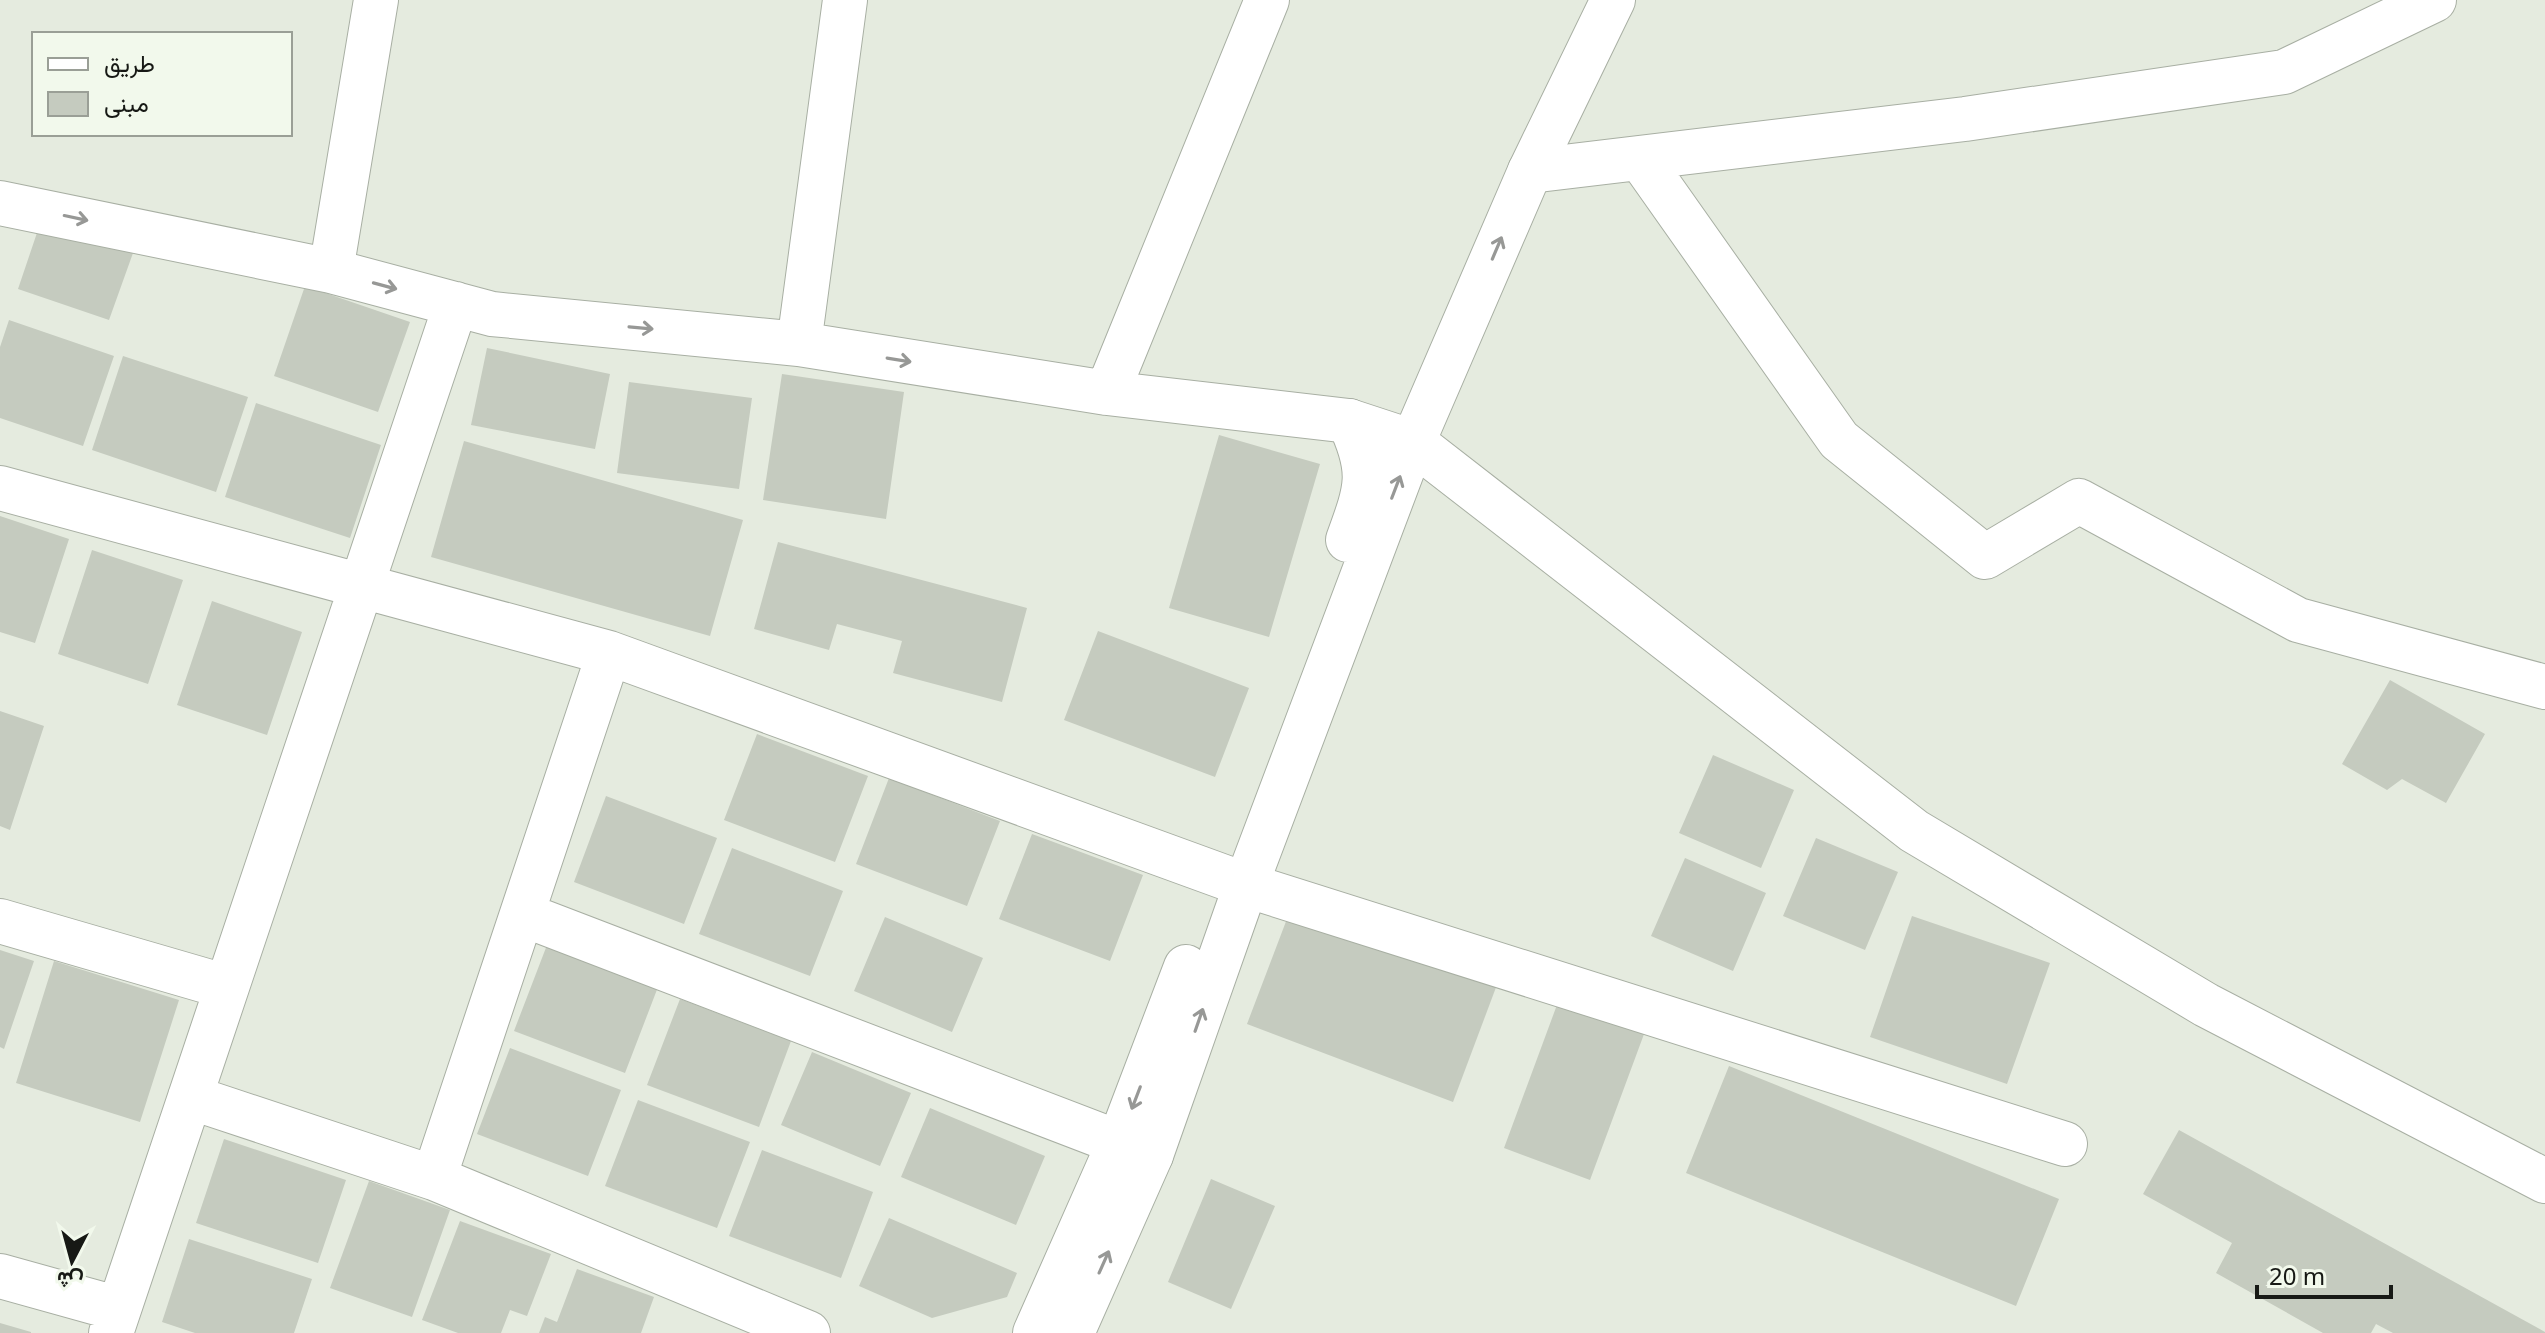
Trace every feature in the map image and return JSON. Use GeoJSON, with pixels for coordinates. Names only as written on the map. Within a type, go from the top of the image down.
{"type":"FeatureCollection","features":[{"type":"Feature","properties":{"kind":"street"},"geometry":{"type":"LineString","coordinates":[[331,271],[376,0]]}},
{"type":"Feature","properties":{"kind":"street"},"geometry":{"type":"LineString","coordinates":[[799,344],[845,0]]}},
{"type":"Feature","properties":{"kind":"street"},"geometry":{"type":"LineString","coordinates":[[1107,393],[1267,0]]}},
{"type":"Feature","properties":{"kind":"street"},"geometry":{"type":"LineString","coordinates":[[1234,880],[1413,442],[1530,171],[1613,0]]}},
{"type":"Feature","properties":{"kind":"street"},"geometry":{"type":"LineString","coordinates":[[1530,171],[1965,119],[2284,72],[2434,0]]}},
{"type":"Feature","properties":{"kind":"street"},"geometry":{"type":"LineString","coordinates":[[1640,158],[1839,440],[1985,557],[2079,501],[2298,620],[2545,687]]}},
{"type":"Feature","properties":{"kind":"street"},"geometry":{"type":"LineString","coordinates":[[0,203],[331,271],[492,314],[799,344],[1107,393],[1349,421],[1413,442],[1914,831],[2206,1005],[2545,1181]]}},
{"type":"Feature","properties":{"kind":"street"},"geometry":{"type":"LineString","coordinates":[[0,1276],[115,1321],[456,304]]}},
{"type":"Feature","properties":{"kind":"street"},"geometry":{"type":"LineString","coordinates":[[1072,1333],[1135,1149],[1234,880],[1361,505],[1367,474],[1361,446],[1349,421]]}},
{"type":"Feature","properties":{"kind":"street"},"geometry":{"type":"LineString","coordinates":[[0,488],[609,653],[1234,880],[2065,1144]]}},
{"type":"Feature","properties":{"kind":"street"},"geometry":{"type":"LineString","coordinates":[[434,1178],[609,653]]}},
{"type":"Feature","properties":{"kind":"street"},"geometry":{"type":"LineString","coordinates":[[522,914],[1135,1149]]}},
{"type":"Feature","properties":{"kind":"street"},"geometry":{"type":"LineString","coordinates":[[0,921],[227,987]]}},
{"type":"Feature","properties":{"kind":"street"},"geometry":{"type":"LineString","coordinates":[[190,1097],[434,1178],[808,1333]]}},
{"type":"Feature","properties":{"kind":"street"},"geometry":{"type":"LineString","coordinates":[[1035,1333],[1135,1149]]}},
{"type":"Feature","properties":{"kind":"building"},"geometry":{"type":"Polygon","coordinates":[[[41,221],[133,253],[109,320],[18,289],[41,221]]]}},
{"type":"Feature","properties":{"kind":"building"},"geometry":{"type":"Polygon","coordinates":[[[305,286],[410,322],[378,412],[274,376],[305,286]]]}},
{"type":"Feature","properties":{"kind":"building"},"geometry":{"type":"Polygon","coordinates":[[[9,320],[114,356],[83,446],[0,418],[0,347],[9,320]]]}},
{"type":"Feature","properties":{"kind":"building"},"geometry":{"type":"Polygon","coordinates":[[[487,348],[610,374],[595,449],[471,425],[487,348]]]}},
{"type":"Feature","properties":{"kind":"building"},"geometry":{"type":"Polygon","coordinates":[[[123,356],[248,397],[216,492],[92,450],[123,356]]]}},
{"type":"Feature","properties":{"kind":"building"},"geometry":{"type":"Polygon","coordinates":[[[782,374],[904,392],[886,519],[763,500],[782,374]]]}},
{"type":"Feature","properties":{"kind":"building"},"geometry":{"type":"Polygon","coordinates":[[[629,382],[752,398],[739,489],[617,473],[629,382]]]}},
{"type":"Feature","properties":{"kind":"building"},"geometry":{"type":"Polygon","coordinates":[[[256,403],[381,445],[350,538],[225,497],[256,403]]]}},
{"type":"Feature","properties":{"kind":"building"},"geometry":{"type":"Polygon","coordinates":[[[1219,435],[1320,464],[1269,637],[1169,608],[1219,435]]]}},
{"type":"Feature","properties":{"kind":"building"},"geometry":{"type":"Polygon","coordinates":[[[464,441],[743,520],[710,636],[431,557],[464,441]]]}},
{"type":"Feature","properties":{"kind":"building"},"geometry":{"type":"Polygon","coordinates":[[[0,516],[69,539],[35,643],[0,632],[0,516]]]}},
{"type":"Feature","properties":{"kind":"building"},"geometry":{"type":"Polygon","coordinates":[[[778,542],[1027,608],[1002,702],[893,673],[902,641],[837,624],[829,650],[754,629],[778,542]]]}},
{"type":"Feature","properties":{"kind":"building"},"geometry":{"type":"Polygon","coordinates":[[[92,550],[183,580],[148,684],[58,654],[92,550]]]}},
{"type":"Feature","properties":{"kind":"building"},"geometry":{"type":"Polygon","coordinates":[[[212,601],[302,632],[267,735],[177,705],[212,601]]]}},
{"type":"Feature","properties":{"kind":"building"},"geometry":{"type":"Polygon","coordinates":[[[1098,631],[1249,688],[1215,777],[1064,720],[1098,631]]]}},
{"type":"Feature","properties":{"kind":"building"},"geometry":{"type":"Polygon","coordinates":[[[2390,680],[2485,734],[2446,803],[2402,779],[2387,790],[2342,764],[2390,680]]]}},
{"type":"Feature","properties":{"kind":"building"},"geometry":{"type":"Polygon","coordinates":[[[0,711],[44,726],[10,830],[0,826],[0,711]]]}},
{"type":"Feature","properties":{"kind":"building"},"geometry":{"type":"Polygon","coordinates":[[[757,734],[868,776],[835,862],[724,820],[757,734]]]}},
{"type":"Feature","properties":{"kind":"building"},"geometry":{"type":"Polygon","coordinates":[[[1713,755],[1794,790],[1761,868],[1679,833],[1713,755]]]}},
{"type":"Feature","properties":{"kind":"building"},"geometry":{"type":"Polygon","coordinates":[[[889,778],[1000,821],[967,906],[856,864],[889,778]]]}},
{"type":"Feature","properties":{"kind":"building"},"geometry":{"type":"Polygon","coordinates":[[[606,796],[717,838],[684,924],[574,882],[606,796]]]}},
{"type":"Feature","properties":{"kind":"building"},"geometry":{"type":"Polygon","coordinates":[[[1032,834],[1143,875],[1110,961],[999,919],[1032,834]]]}},
{"type":"Feature","properties":{"kind":"building"},"geometry":{"type":"Polygon","coordinates":[[[1816,838],[1898,872],[1865,950],[1783,916],[1816,838]]]}},
{"type":"Feature","properties":{"kind":"building"},"geometry":{"type":"Polygon","coordinates":[[[732,848],[843,891],[810,976],[699,934],[732,848]]]}},
{"type":"Feature","properties":{"kind":"building"},"geometry":{"type":"Polygon","coordinates":[[[1685,858],[1766,893],[1733,971],[1651,936],[1685,858]]]}},
{"type":"Feature","properties":{"kind":"building"},"geometry":{"type":"Polygon","coordinates":[[[1293,903],[1498,982],[1453,1102],[1247,1024],[1293,903]]]}},
{"type":"Feature","properties":{"kind":"building"},"geometry":{"type":"Polygon","coordinates":[[[1912,916],[2050,963],[2007,1084],[1870,1037],[1912,916]]]}},
{"type":"Feature","properties":{"kind":"building"},"geometry":{"type":"Polygon","coordinates":[[[885,917],[983,958],[952,1032],[854,991],[885,917]]]}},
{"type":"Feature","properties":{"kind":"building"},"geometry":{"type":"Polygon","coordinates":[[[547,945],[658,987],[625,1073],[514,1031],[547,945]]]}},
{"type":"Feature","properties":{"kind":"building"},"geometry":{"type":"Polygon","coordinates":[[[0,950],[34,961],[4,1049],[0,1047],[0,950]]]}},
{"type":"Feature","properties":{"kind":"building"},"geometry":{"type":"Polygon","coordinates":[[[54,961],[179,1000],[140,1122],[16,1083],[54,961]]]}},
{"type":"Feature","properties":{"kind":"building"},"geometry":{"type":"Polygon","coordinates":[[[1561,994],[1647,1026],[1590,1180],[1504,1148],[1561,994]]]}},
{"type":"Feature","properties":{"kind":"building"},"geometry":{"type":"Polygon","coordinates":[[[680,999],[791,1041],[759,1127],[647,1085],[680,999]]]}},
{"type":"Feature","properties":{"kind":"building"},"geometry":{"type":"Polygon","coordinates":[[[510,1048],[621,1090],[588,1176],[477,1134],[510,1048]]]}},
{"type":"Feature","properties":{"kind":"building"},"geometry":{"type":"Polygon","coordinates":[[[812,1052],[911,1093],[880,1166],[781,1125],[812,1052]]]}},
{"type":"Feature","properties":{"kind":"building"},"geometry":{"type":"Polygon","coordinates":[[[1729,1066],[2059,1199],[2016,1306],[1686,1173],[1729,1066]]]}},
{"type":"Feature","properties":{"kind":"building"},"geometry":{"type":"Polygon","coordinates":[[[638,1100],[750,1142],[717,1228],[605,1186],[638,1100]]]}},
{"type":"Feature","properties":{"kind":"building"},"geometry":{"type":"Polygon","coordinates":[[[930,1108],[1045,1156],[1016,1225],[901,1177],[930,1108]]]}},
{"type":"Feature","properties":{"kind":"building"},"geometry":{"type":"Polygon","coordinates":[[[2179,1130],[2545,1333],[2393,1333],[2376,1324],[2371,1333],[2323,1333],[2216,1273],[2232,1243],[2143,1194],[2179,1130]]]}},
{"type":"Feature","properties":{"kind":"building"},"geometry":{"type":"Polygon","coordinates":[[[224,1139],[346,1180],[318,1263],[196,1223],[224,1139]]]}},
{"type":"Feature","properties":{"kind":"building"},"geometry":{"type":"Polygon","coordinates":[[[762,1150],[873,1192],[841,1278],[729,1236],[762,1150]]]}},
{"type":"Feature","properties":{"kind":"building"},"geometry":{"type":"Polygon","coordinates":[[[1211,1179],[1275,1206],[1231,1309],[1168,1282],[1211,1179]]]}},
{"type":"Feature","properties":{"kind":"building"},"geometry":{"type":"Polygon","coordinates":[[[369,1181],[450,1210],[412,1317],[330,1288],[369,1181]]]}},
{"type":"Feature","properties":{"kind":"building"},"geometry":{"type":"Polygon","coordinates":[[[889,1218],[1017,1273],[1007,1297],[932,1318],[859,1286],[889,1218]]]}},
{"type":"Feature","properties":{"kind":"building"},"geometry":{"type":"Polygon","coordinates":[[[460,1221],[551,1254],[527,1316],[510,1310],[501,1333],[458,1333],[422,1320],[460,1221]]]}},
{"type":"Feature","properties":{"kind":"building"},"geometry":{"type":"Polygon","coordinates":[[[189,1239],[312,1279],[294,1333],[195,1333],[162,1322],[189,1239]]]}},
{"type":"Feature","properties":{"kind":"building"},"geometry":{"type":"Polygon","coordinates":[[[577,1269],[654,1297],[641,1333],[539,1333],[545,1317],[557,1322],[577,1269]]]}},
{"type":"Feature","properties":{"kind":"building"},"geometry":{"type":"Polygon","coordinates":[[[0,1323],[31,1332],[31,1333],[0,1333],[0,1323]]]}}]}
